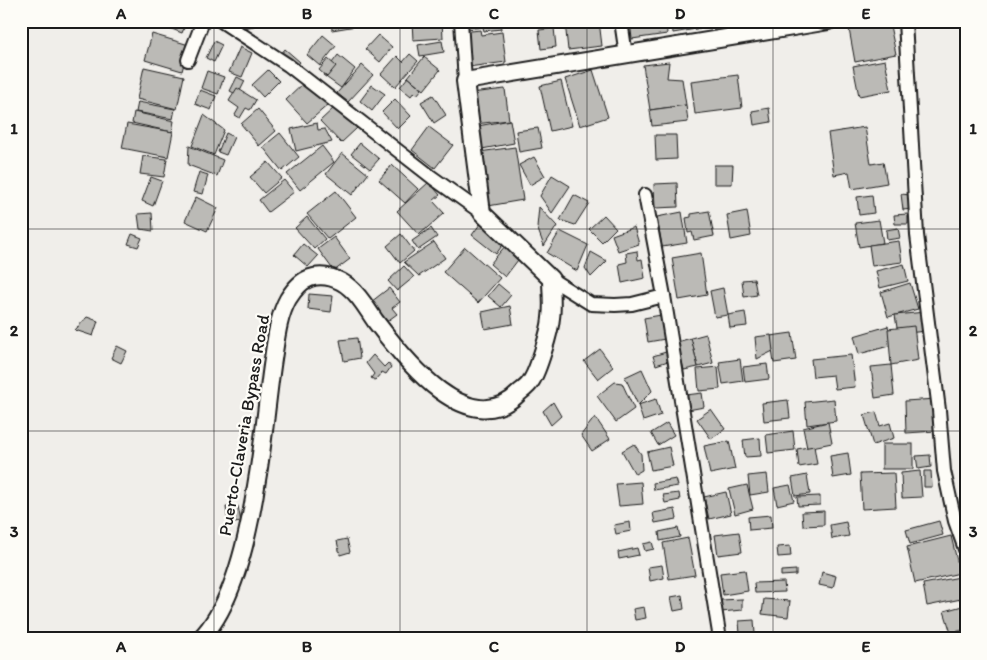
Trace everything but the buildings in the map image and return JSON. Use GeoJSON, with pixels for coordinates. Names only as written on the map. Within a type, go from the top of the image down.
{"type":"FeatureCollection","features":[{"type":"Feature","properties":{"kind":"street"},"geometry":{"type":"LineString","coordinates":[[188,60],[203,21]]}},
{"type":"Feature","properties":{"kind":"street"},"geometry":{"type":"LineString","coordinates":[[222,21],[288,65],[432,178],[482,213],[551,279],[591,304],[632,304],[664,296]]}},
{"type":"Feature","properties":{"kind":"street"},"geometry":{"type":"LineString","coordinates":[[460,21],[465,81],[482,213]]}},
{"type":"Feature","properties":{"kind":"street"},"geometry":{"type":"LineString","coordinates":[[621,21],[626,55]]}},
{"type":"Feature","properties":{"kind":"street"},"geometry":{"type":"LineString","coordinates":[[465,81],[829,21]]}},
{"type":"Feature","properties":{"kind":"street"},"geometry":{"type":"LineString","coordinates":[[905,21],[917,235],[939,410],[944,471],[956,521],[966,552]]}},
{"type":"Feature","properties":{"kind":"street"},"geometry":{"type":"LineString","coordinates":[[646,195],[720,639]]}},
{"type":"Feature","properties":{"kind":"street","name":"Puerto-Claveria Bypass Road"},"geometry":{"type":"LineString","coordinates":[[200,639],[217,617],[237,567],[257,480],[275,346],[281,318],[288,299],[298,286],[310,278],[324,276],[336,279],[350,288],[398,350],[419,373],[462,405],[482,409],[504,405],[517,396],[531,381],[542,353],[552,318],[551,279]]}}]}
